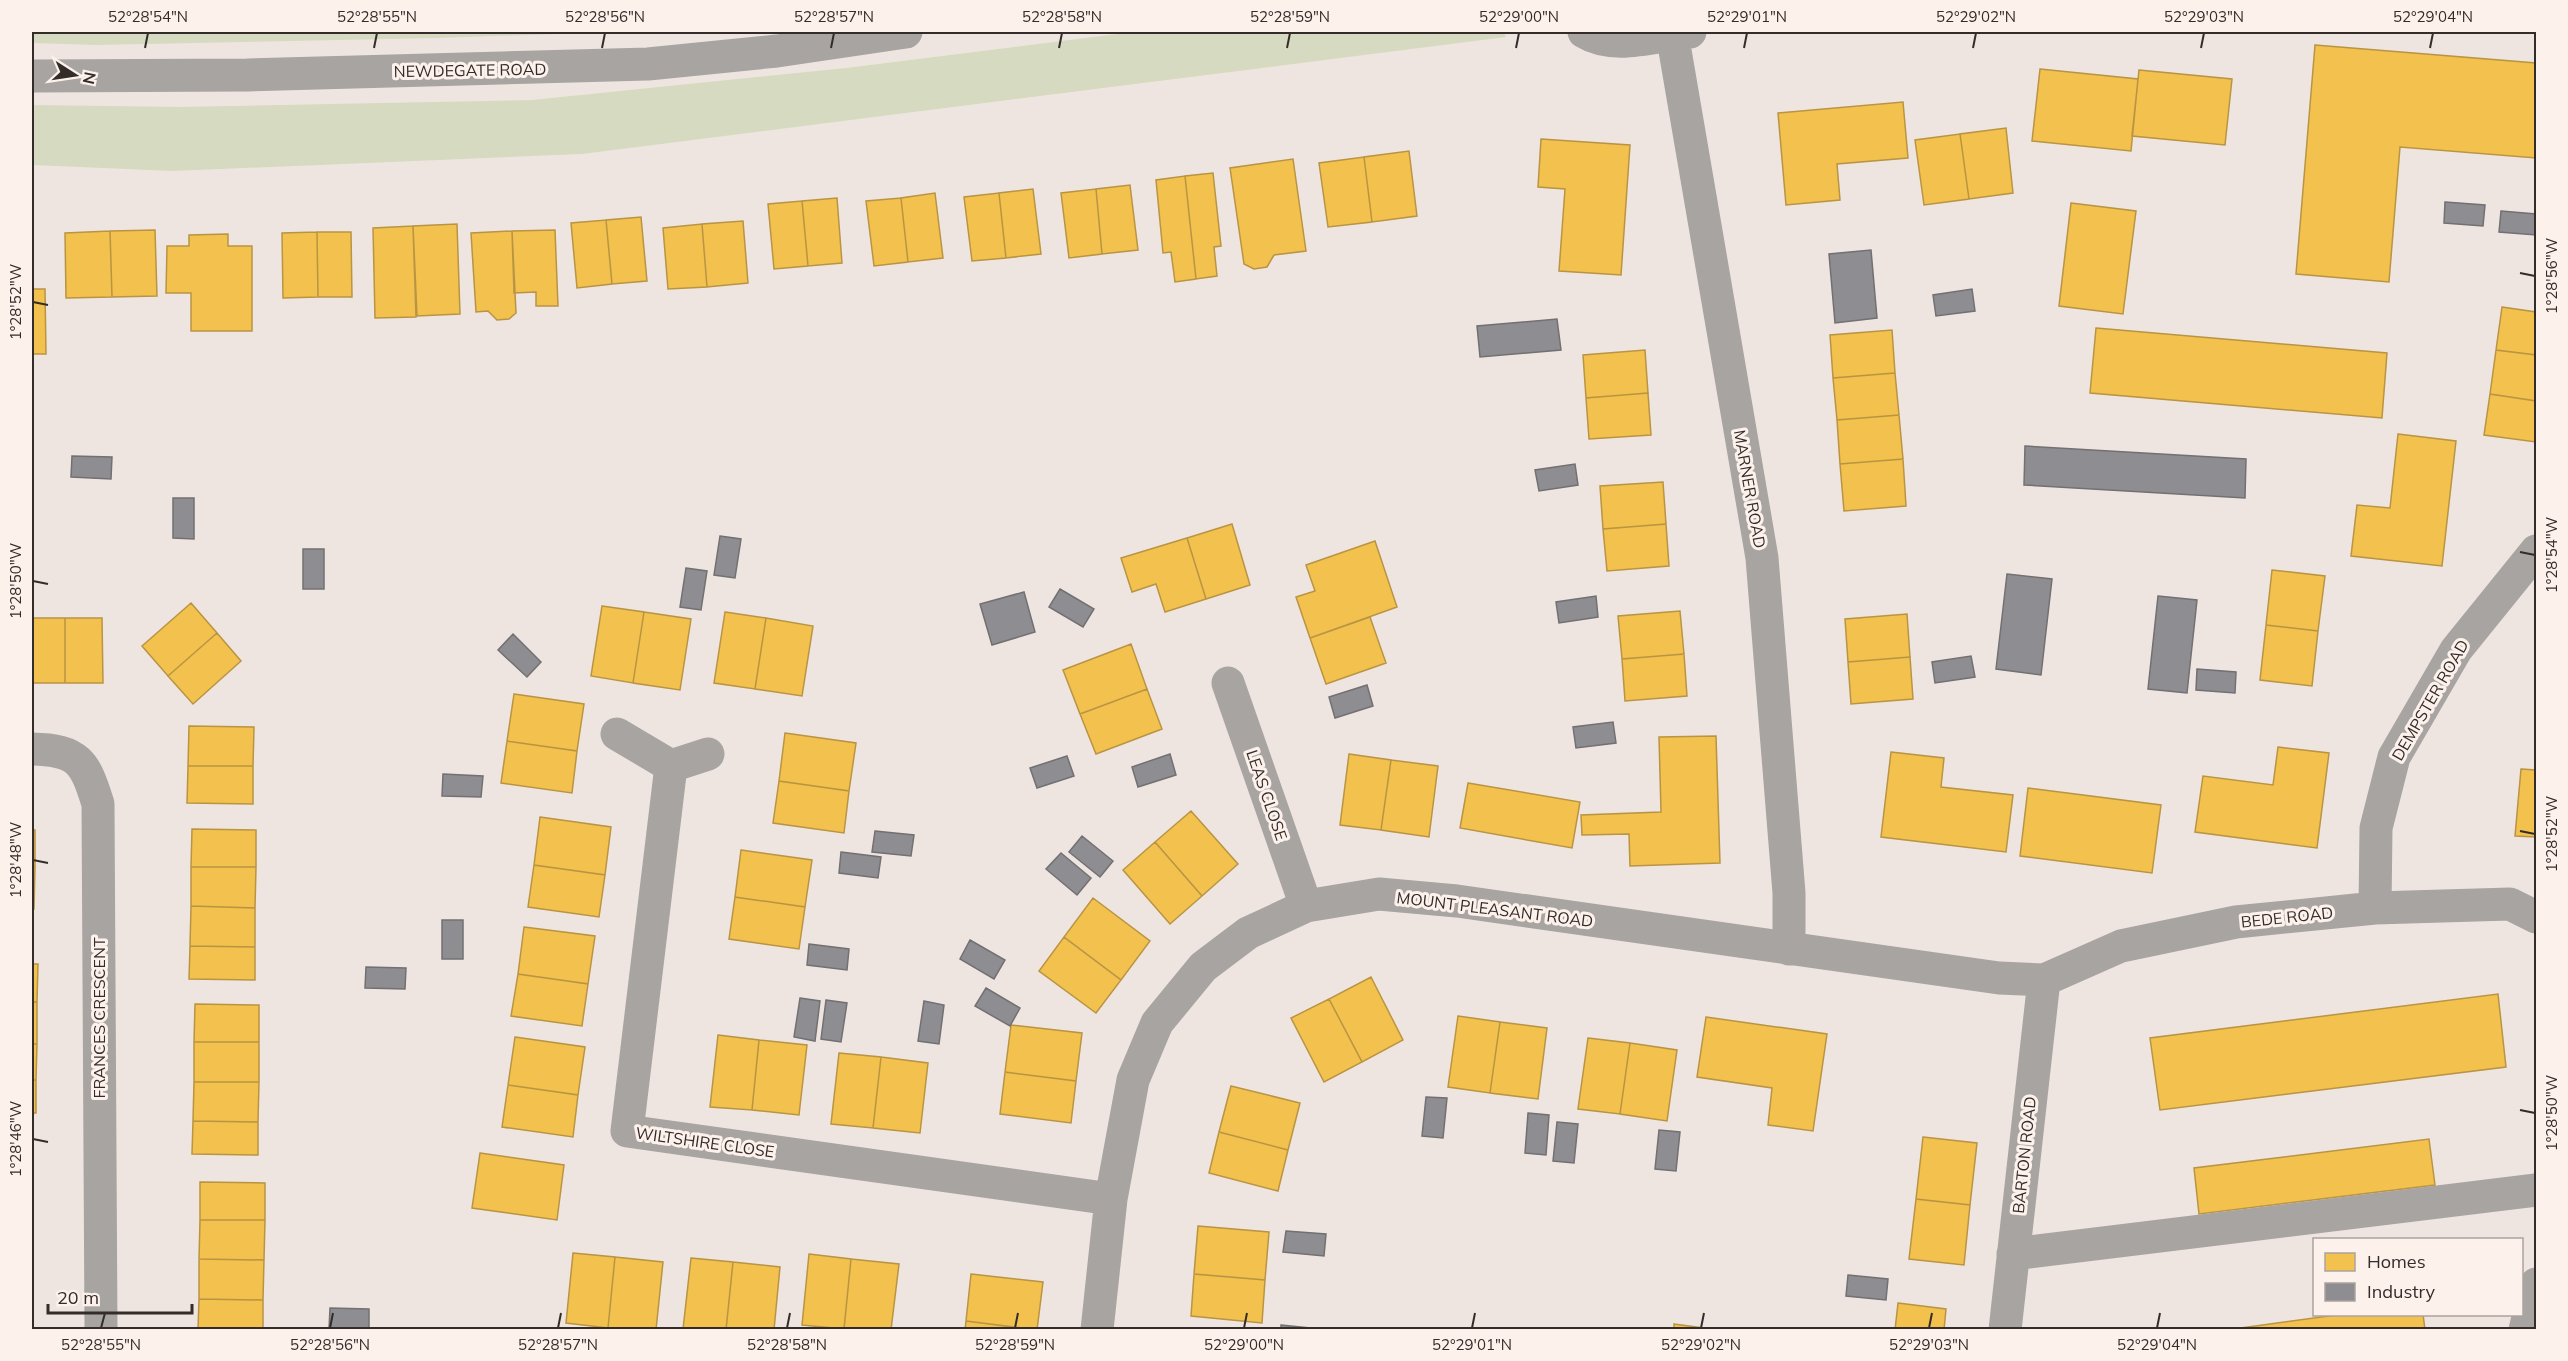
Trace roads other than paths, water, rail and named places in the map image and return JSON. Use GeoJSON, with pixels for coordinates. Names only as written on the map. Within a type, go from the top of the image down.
{"type":"FeatureCollection","features":[{"type":"Feature","properties":{"kind":"street","name":"NEWDEGATE ROAD"},"geometry":{"type":"LineString","coordinates":[[32,76],[259,75],[636,65],[777,51],[906,32]]}},
{"type":"Feature","properties":{"kind":"street"},"geometry":{"type":"LineString","coordinates":[[1584,32],[1605,41],[1618,41],[1681,32]]}},
{"type":"Feature","properties":{"kind":"street","name":"MARNER ROAD"},"geometry":{"type":"LineString","coordinates":[[1681,32],[1761,558],[1789,893],[1789,949]]}},
{"type":"Feature","properties":{"kind":"street","name":"DEMPSTER ROAD"},"geometry":{"type":"LineString","coordinates":[[2375,908],[2376,828],[2394,757],[2456,650],[2536,551]]}},
{"type":"Feature","properties":{"kind":"street","name":"LEAS CLOSE"},"geometry":{"type":"LineString","coordinates":[[1228,683],[1306,906]]}},
{"type":"Feature","properties":{"kind":"street"},"geometry":{"type":"LineString","coordinates":[[617,734],[671,766],[708,754]]}},
{"type":"Feature","properties":{"kind":"street","name":"FRANCES CRESCENT"},"geometry":{"type":"LineString","coordinates":[[32,749],[46,749],[74,756],[88,771],[98,804],[101,1329]]}},
{"type":"Feature","properties":{"kind":"street","name":"WILTSHIRE CLOSE"},"geometry":{"type":"LineString","coordinates":[[671,766],[627,1131],[1111,1199]]}},
{"type":"Feature","properties":{"kind":"street","name":"MOUNT PLEASANT ROAD"},"geometry":{"type":"LineString","coordinates":[[1097,1329],[1111,1199],[1133,1080],[1157,1023],[1203,967],[1248,933],[1306,906],[1379,894],[1457,901],[1999,978],[2044,980]]}},
{"type":"Feature","properties":{"kind":"street","name":"BEDE ROAD"},"geometry":{"type":"LineString","coordinates":[[2044,980],[2121,946],[2236,922],[2375,908],[2510,904],[2536,917]]}},
{"type":"Feature","properties":{"kind":"street","name":"BARTON ROAD"},"geometry":{"type":"LineString","coordinates":[[2005,1329],[2044,980]]}},
{"type":"Feature","properties":{"kind":"street"},"geometry":{"type":"LineString","coordinates":[[2013,1254],[2536,1190]]}},
{"type":"Feature","properties":{"kind":"street"},"geometry":{"type":"LineString","coordinates":[[2525,1329],[2536,1284]]}}]}
